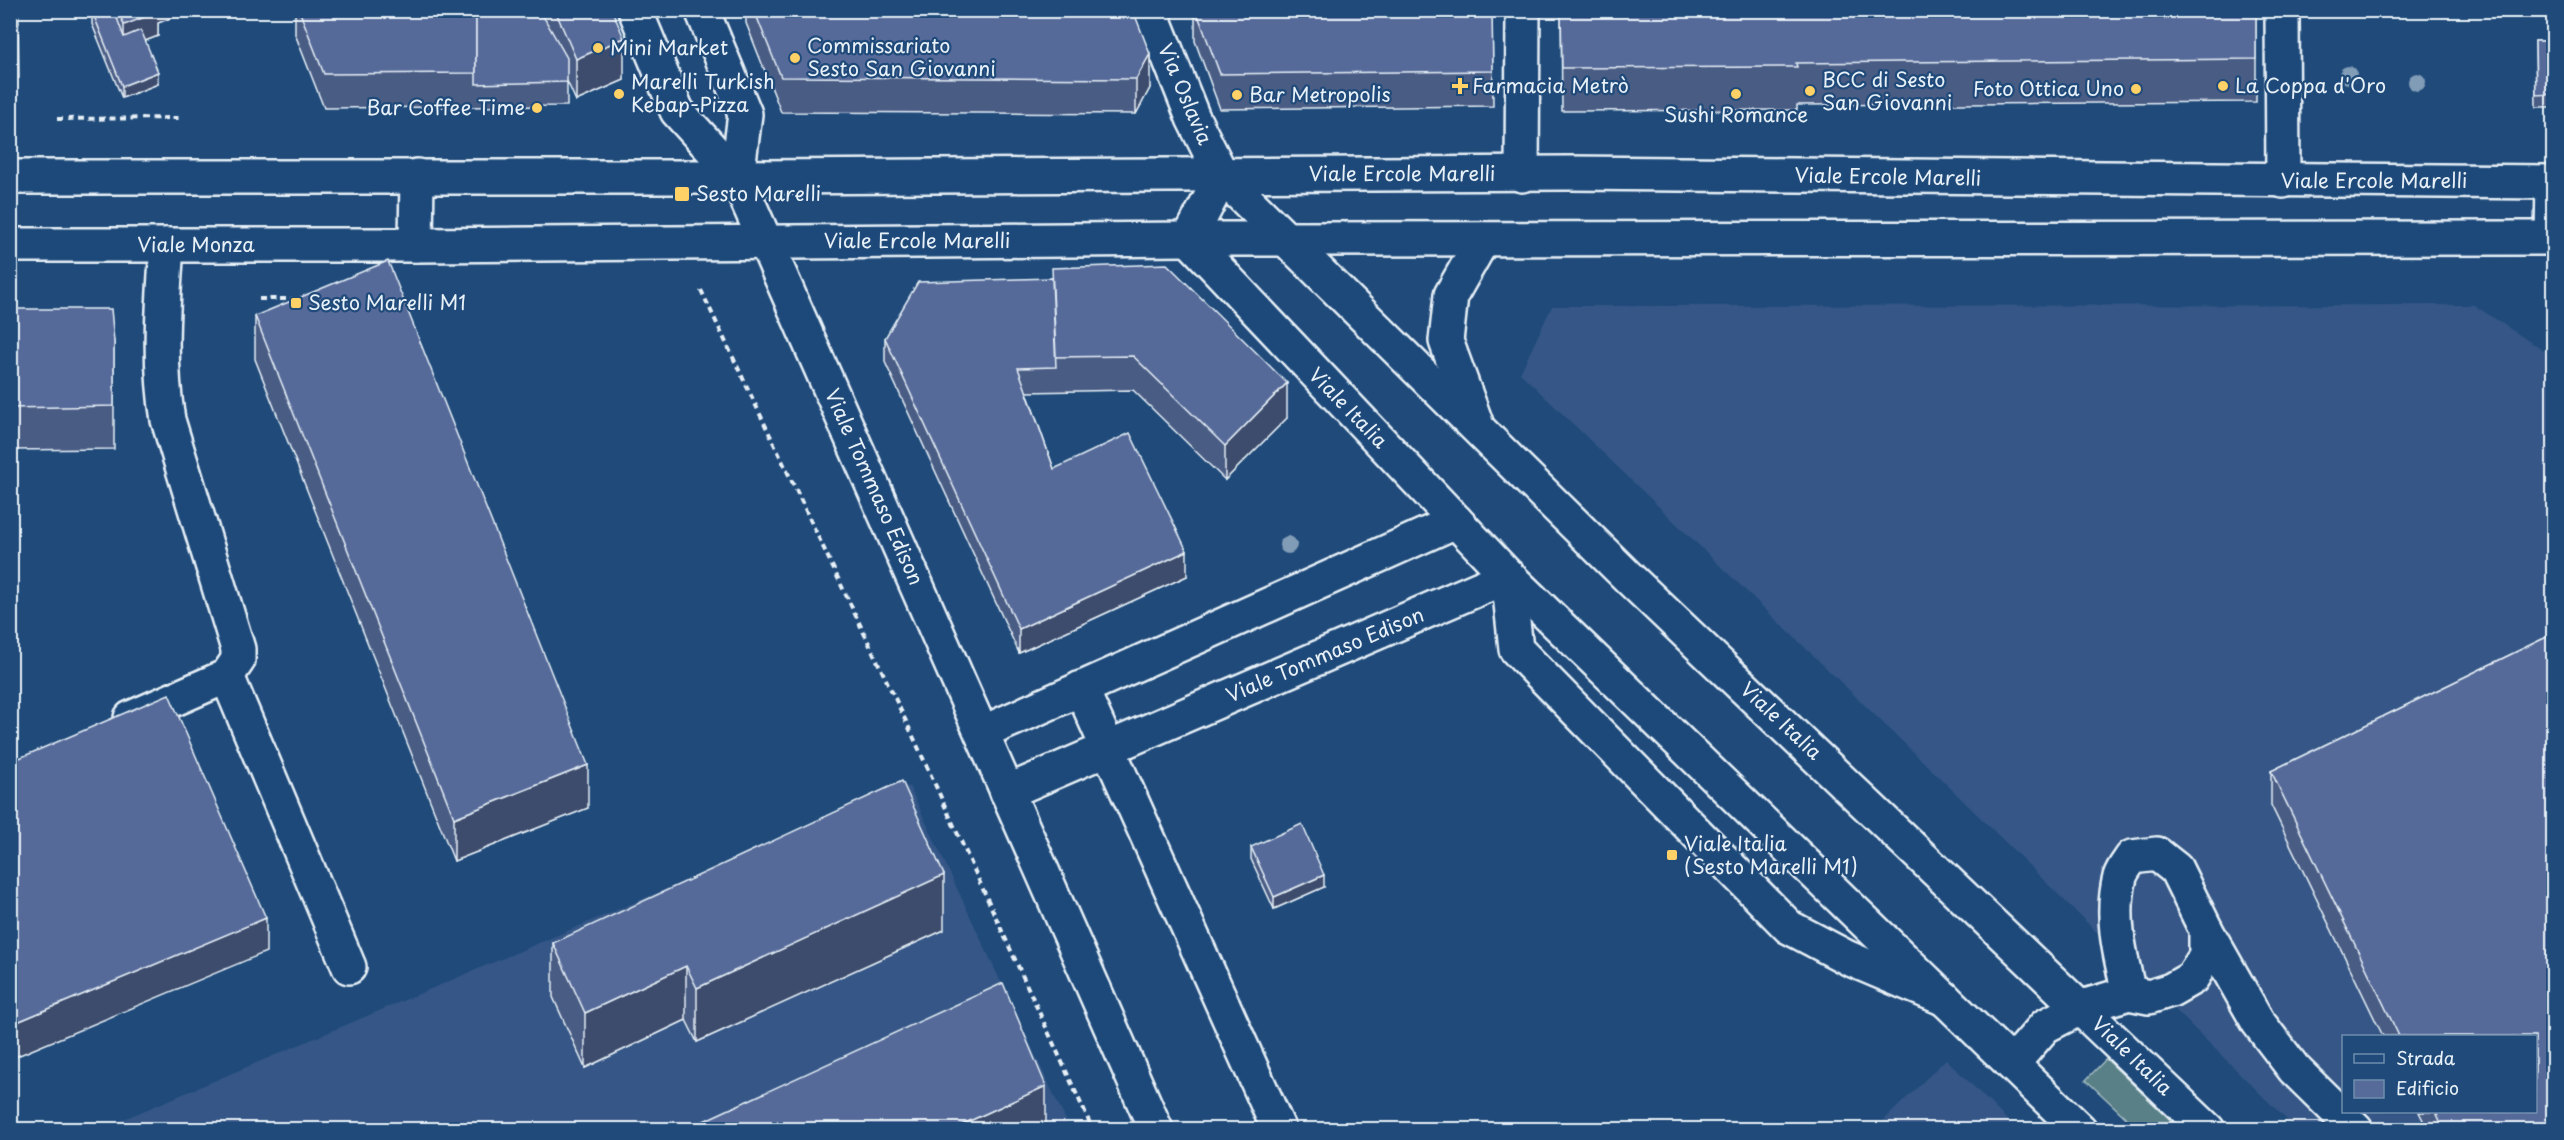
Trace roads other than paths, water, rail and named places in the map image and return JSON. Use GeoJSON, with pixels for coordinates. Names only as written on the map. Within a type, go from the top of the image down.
{"type":"FeatureCollection","features":[{"type":"Feature","properties":{"kind":"main road"},"geometry":{"type":"LineString","coordinates":[[635,10],[677,111],[737,177],[764,241]]}},
{"type":"Feature","properties":{"kind":"main road"},"geometry":{"type":"LineString","coordinates":[[702,10],[745,114],[737,177]]}},
{"type":"Feature","properties":{"kind":"main road","name":"Via Oslavia"},"geometry":{"type":"LineString","coordinates":[[1150,10],[1193,118],[1222,176]]}},
{"type":"Feature","properties":{"kind":"main road"},"geometry":{"type":"LineString","coordinates":[[1522,175],[1523,10]]}},
{"type":"Feature","properties":{"kind":"main road"},"geometry":{"type":"LineString","coordinates":[[2282,10],[2283,181]]}},
{"type":"Feature","properties":{"kind":"main road","name":"Viale Ercole Marelli"},"geometry":{"type":"LineString","coordinates":[[10,177],[1222,176],[1318,173],[1522,175],[1570,173],[2553,182]]}},
{"type":"Feature","properties":{"kind":"main road"},"geometry":{"type":"LineString","coordinates":[[416,245],[417,176]]}},
{"type":"Feature","properties":{"kind":"main road"},"geometry":{"type":"LineString","coordinates":[[1189,239],[1222,176],[1286,239]]}},
{"type":"Feature","properties":{"kind":"main road"},"geometry":{"type":"LineString","coordinates":[[2553,182],[2553,238]]}},
{"type":"Feature","properties":{"kind":"main road","name":"Viale Ercole Marelli"},"geometry":{"type":"LineString","coordinates":[[381,245],[1189,239],[2553,238]]}},
{"type":"Feature","properties":{"kind":"main road","name":"Viale Italia"},"geometry":{"type":"LineString","coordinates":[[1189,239],[1508,576],[2080,1130]]}},
{"type":"Feature","properties":{"kind":"main road","name":"Viale Italia"},"geometry":{"type":"LineString","coordinates":[[1286,239],[1630,580],[2082,1007],[2208,1130]]}},
{"type":"Feature","properties":{"kind":"main road","name":"Viale Italia"},"geometry":{"type":"LineString","coordinates":[[1480,433],[1446,340],[1451,295],[1483,239]]}},
{"type":"Feature","properties":{"kind":"main road","name":"Viale Tommaso Edison"},"geometry":{"type":"LineString","coordinates":[[764,241],[1156,1130]]}},
{"type":"Feature","properties":{"kind":"main road","name":"Viale Monza"},"geometry":{"type":"LineString","coordinates":[[10,245],[381,245]]}},
{"type":"Feature","properties":{"kind":"main road"},"geometry":{"type":"LineString","coordinates":[[108,728],[226,676],[238,660],[238,649],[172,438],[165,401],[161,322],[167,245]]}},
{"type":"Feature","properties":{"kind":"main road"},"geometry":{"type":"LineString","coordinates":[[982,733],[1455,521]]}},
{"type":"Feature","properties":{"kind":"main road","name":"Viale Italia"},"geometry":{"type":"LineString","coordinates":[[1508,576],[1516,649],[1789,927],[1848,958],[1946,1000]]}},
{"type":"Feature","properties":{"kind":"main road","name":"Viale Tommaso Edison"},"geometry":{"type":"LineString","coordinates":[[1007,792],[1508,576]]}},
{"type":"Feature","properties":{"kind":"main road"},"geometry":{"type":"LineString","coordinates":[[226,676],[349,967]]}},
{"type":"Feature","properties":{"kind":"main road"},"geometry":{"type":"LineString","coordinates":[[1081,688],[1279,1130]]}},
{"type":"Feature","properties":{"kind":"main road"},"geometry":{"type":"LineString","coordinates":[[2129,993],[2117,946],[2116,914],[2120,875],[2132,857],[2157,854],[2176,869],[2206,930],[2258,1022],[2294,1069],[2356,1130]]}},
{"type":"Feature","properties":{"kind":"main road"},"geometry":{"type":"LineString","coordinates":[[2082,1007],[2129,993],[2149,997],[2171,990],[2192,978],[2206,956],[2206,930]]}},
{"type":"Feature","properties":{"kind":"main road","name":"Viale Italia"},"geometry":{"type":"LineString","coordinates":[[2012,1064],[2044,1026],[2082,1007]]}},
{"type":"Feature","properties":{"kind":"place","name":"Mini Market"},"geometry":{"type":"Point","coordinates":[598,48]}},
{"type":"Feature","properties":{"kind":"place","name":"Commissariato Sesto San Giovanni"},"geometry":{"type":"Point","coordinates":[795,58]}},
{"type":"Feature","properties":{"kind":"place","name":"Farmacia Metrò"},"geometry":{"type":"Point","coordinates":[1460,86]}},
{"type":"Feature","properties":{"kind":"place","name":"La Coppa d'Oro"},"geometry":{"type":"Point","coordinates":[2223,86]}},
{"type":"Feature","properties":{"kind":"place","name":"Foto Ottica Uno"},"geometry":{"type":"Point","coordinates":[2136,89]}},
{"type":"Feature","properties":{"kind":"place","name":"BCC di Sesto San Giovanni"},"geometry":{"type":"Point","coordinates":[1810,91]}},
{"type":"Feature","properties":{"kind":"place","name":"Marelli Turkish Kebap-Pizza"},"geometry":{"type":"Point","coordinates":[619,94]}},
{"type":"Feature","properties":{"kind":"place","name":"Sushi Romance"},"geometry":{"type":"Point","coordinates":[1736,94]}},
{"type":"Feature","properties":{"kind":"place","name":"Bar Metropolis"},"geometry":{"type":"Point","coordinates":[1237,95]}},
{"type":"Feature","properties":{"kind":"place","name":"Bar Coffee Time"},"geometry":{"type":"Point","coordinates":[537,108]}},
{"type":"Feature","properties":{"kind":"place","name":"Sesto Marelli"},"geometry":{"type":"Point","coordinates":[682,194]}},
{"type":"Feature","properties":{"kind":"place","name":"Sesto Marelli M1"},"geometry":{"type":"Point","coordinates":[296,303]}},
{"type":"Feature","properties":{"kind":"place","name":"Viale Italia (Sesto Marelli M1)"},"geometry":{"type":"Point","coordinates":[1672,855]}}]}
